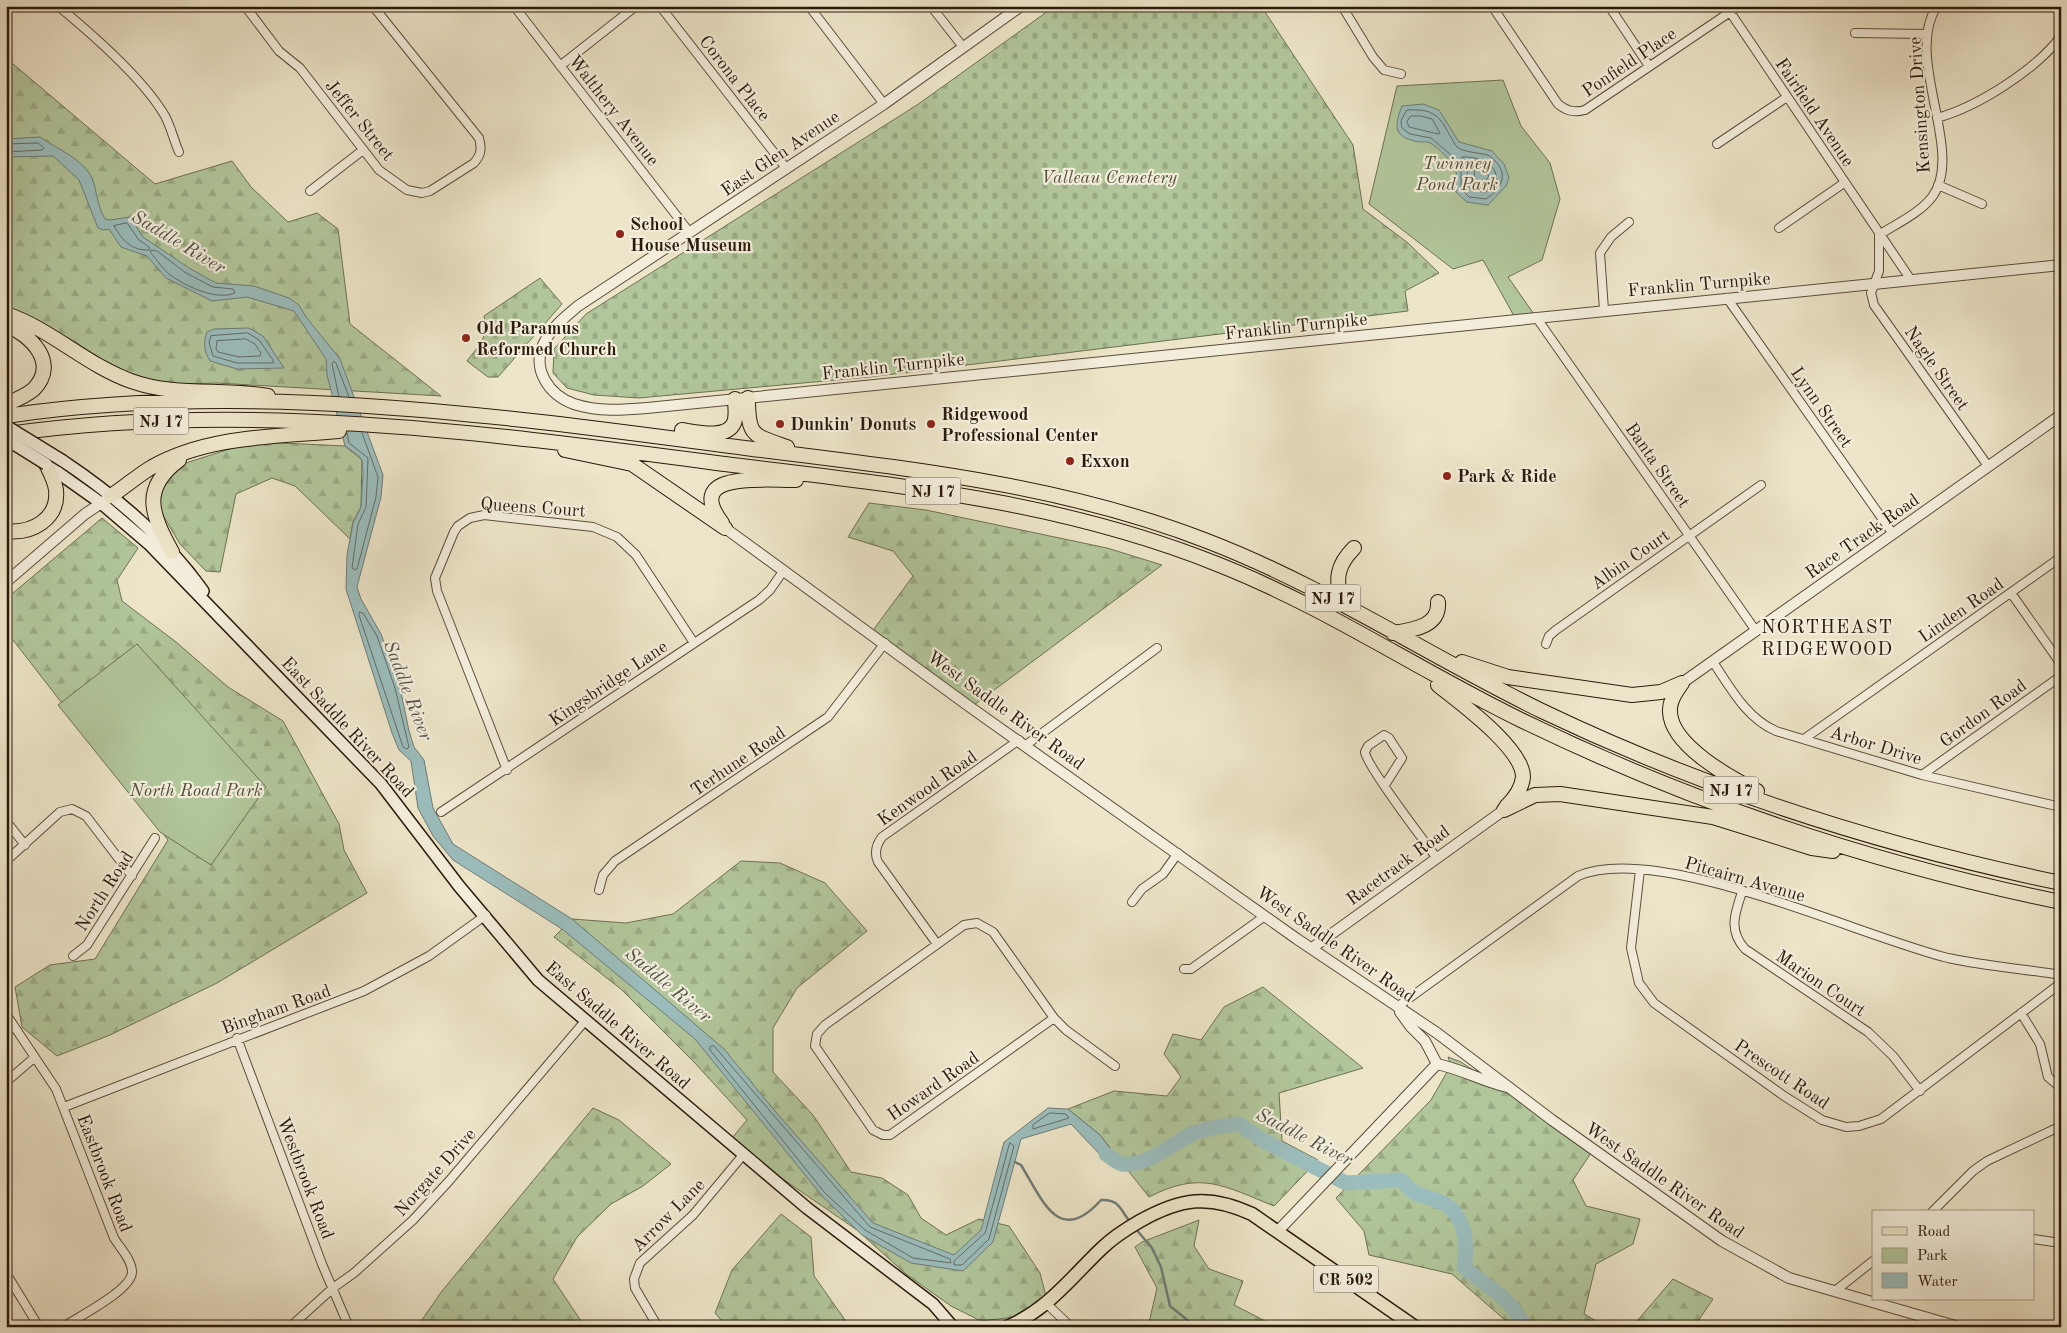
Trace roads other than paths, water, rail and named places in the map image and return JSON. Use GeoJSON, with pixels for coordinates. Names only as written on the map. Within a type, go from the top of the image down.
{"type":"FeatureCollection","features":[{"type":"Feature","properties":{"kind":"highway"},"geometry":{"type":"LineString","coordinates":[[6,314],[26,323],[104,369],[141,384],[183,392],[248,393],[313,404]]}},
{"type":"Feature","properties":{"kind":"highway"},"geometry":{"type":"LineString","coordinates":[[6,326],[26,335],[35,344],[41,354],[43,366],[40,379],[33,389],[6,404]]}},
{"type":"Feature","properties":{"kind":"highway"},"geometry":{"type":"LineString","coordinates":[[606,429],[662,427],[720,432],[729,428],[734,422],[741,398]]}},
{"type":"Feature","properties":{"kind":"highway"},"geometry":{"type":"LineString","coordinates":[[741,398],[749,424],[758,436],[821,458]]}},
{"type":"Feature","properties":{"kind":"highway","name":"NJ 17"},"geometry":{"type":"LineString","coordinates":[[6,416],[65,408],[157,403],[313,404],[377,407],[513,418],[606,429],[982,480],[1051,493],[1111,508],[1228,549],[1341,602],[1420,648],[1524,702],[1601,738],[1695,776],[1804,816],[1930,853],[2061,883]]}},
{"type":"Feature","properties":{"kind":"highway","name":"NJ 17"},"geometry":{"type":"LineString","coordinates":[[6,434],[70,426],[164,420],[319,427],[385,426],[531,439],[840,478],[1017,504],[1078,518],[1145,538],[1218,564],[1276,590],[1412,664],[1530,724],[1637,772],[1753,818],[1886,860],[2061,902]]}},
{"type":"Feature","properties":{"kind":"highway"},"geometry":{"type":"LineString","coordinates":[[6,445],[70,426]]}},
{"type":"Feature","properties":{"kind":"highway"},"geometry":{"type":"LineString","coordinates":[[106,500],[154,466],[194,449],[242,439],[319,427]]}},
{"type":"Feature","properties":{"kind":"highway"},"geometry":{"type":"LineString","coordinates":[[531,439],[583,455],[632,464],[725,528]]}},
{"type":"Feature","properties":{"kind":"highway"},"geometry":{"type":"LineString","coordinates":[[172,552],[155,516],[152,496],[158,482],[169,468],[194,449]]}},
{"type":"Feature","properties":{"kind":"highway"},"geometry":{"type":"LineString","coordinates":[[6,531],[23,532],[34,528],[52,512],[56,500],[56,489],[46,464]]}},
{"type":"Feature","properties":{"kind":"highway"},"geometry":{"type":"LineString","coordinates":[[725,528],[713,511],[711,503],[713,494],[723,484],[754,478],[781,480],[840,478]]}},
{"type":"Feature","properties":{"kind":"highway"},"geometry":{"type":"LineString","coordinates":[[1341,602],[1337,580],[1338,570],[1344,558],[1354,548]]}},
{"type":"Feature","properties":{"kind":"highway"},"geometry":{"type":"LineString","coordinates":[[1394,633],[1426,624],[1436,614],[1438,602]]}},
{"type":"Feature","properties":{"kind":"highway"},"geometry":{"type":"LineString","coordinates":[[1420,648],[1497,675],[1536,682],[1640,695],[1661,692],[1682,683]]}},
{"type":"Feature","properties":{"kind":"highway"},"geometry":{"type":"LineString","coordinates":[[1412,664],[1479,718],[1517,760],[1523,775],[1521,785],[1504,810]]}},
{"type":"Feature","properties":{"kind":"highway"},"geometry":{"type":"LineString","coordinates":[[1682,683],[1672,700],[1671,717],[1675,728],[1695,750],[1722,774],[1804,816]]}},
{"type":"Feature","properties":{"kind":"highway"},"geometry":{"type":"LineString","coordinates":[[1504,810],[1535,795],[1547,793],[1570,795],[1713,816],[1812,848],[1886,860]]}},
{"type":"Feature","properties":{"kind":"main road"},"geometry":{"type":"LineString","coordinates":[[6,426],[63,462],[106,500]]}},
{"type":"Feature","properties":{"kind":"main road","name":"East Saddle River Road"},"geometry":{"type":"LineString","coordinates":[[6,439],[106,500],[172,552],[222,617]]}},
{"type":"Feature","properties":{"kind":"main road","name":"East Saddle River Road"},"geometry":{"type":"LineString","coordinates":[[106,500],[222,617],[380,784],[459,886],[486,915],[538,980],[807,1208],[934,1304],[953,1327]]}},
{"type":"Feature","properties":{"kind":"main road","name":"CR 502"},"geometry":{"type":"LineString","coordinates":[[1007,1327],[1047,1304],[1101,1249],[1132,1226],[1182,1202],[1207,1201],[1243,1210],[1278,1231],[1415,1327]]}},
{"type":"Feature","properties":{"kind":"street"},"geometry":{"type":"LineString","coordinates":[[58,6],[110,52],[139,83],[164,116],[179,152]]}},
{"type":"Feature","properties":{"kind":"street","name":"Jeffer Street"},"geometry":{"type":"LineString","coordinates":[[245,6],[279,51],[300,68],[379,170],[400,187],[414,193],[430,191],[474,163],[481,151],[478,138],[373,6]]}},
{"type":"Feature","properties":{"kind":"street","name":"Walthery Avenue"},"geometry":{"type":"LineString","coordinates":[[514,6],[690,233]]}},
{"type":"Feature","properties":{"kind":"street"},"geometry":{"type":"LineString","coordinates":[[560,66],[636,6]]}},
{"type":"Feature","properties":{"kind":"street","name":"Corona Place"},"geometry":{"type":"LineString","coordinates":[[660,6],[786,168]]}},
{"type":"Feature","properties":{"kind":"street"},"geometry":{"type":"LineString","coordinates":[[808,6],[884,104]]}},
{"type":"Feature","properties":{"kind":"street"},"geometry":{"type":"LineString","coordinates":[[931,6],[963,47]]}},
{"type":"Feature","properties":{"kind":"street","name":"East Glen Avenue"},"geometry":{"type":"LineString","coordinates":[[544,380],[540,364],[542,349],[551,331],[562,319],[588,299],[884,104],[1021,6]]}},
{"type":"Feature","properties":{"kind":"street"},"geometry":{"type":"LineString","coordinates":[[1342,6],[1384,70],[1401,74]]}},
{"type":"Feature","properties":{"kind":"street","name":"Ponfield Place"},"geometry":{"type":"LineString","coordinates":[[1492,6],[1558,104],[1571,112],[1585,110],[1728,9],[1739,6]]}},
{"type":"Feature","properties":{"kind":"street"},"geometry":{"type":"LineString","coordinates":[[1609,6],[1649,66]]}},
{"type":"Feature","properties":{"kind":"street","name":"Kensington Drive"},"geometry":{"type":"LineString","coordinates":[[1879,235],[1924,205],[1938,185],[1943,163],[1927,53],[1927,34],[1932,14],[1937,6]]}},
{"type":"Feature","properties":{"kind":"street","name":"Fairfield Avenue"},"geometry":{"type":"LineString","coordinates":[[1728,9],[1910,280]]}},
{"type":"Feature","properties":{"kind":"street"},"geometry":{"type":"LineString","coordinates":[[1855,33],[1927,34]]}},
{"type":"Feature","properties":{"kind":"street"},"geometry":{"type":"LineString","coordinates":[[1936,118],[1980,101],[2041,58],[2061,36]]}},
{"type":"Feature","properties":{"kind":"street"},"geometry":{"type":"LineString","coordinates":[[1717,144],[1786,97]]}},
{"type":"Feature","properties":{"kind":"street"},"geometry":{"type":"LineString","coordinates":[[310,191],[363,150]]}},
{"type":"Feature","properties":{"kind":"street"},"geometry":{"type":"LineString","coordinates":[[1779,228],[1844,184]]}},
{"type":"Feature","properties":{"kind":"street"},"geometry":{"type":"LineString","coordinates":[[1938,185],[1982,204]]}},
{"type":"Feature","properties":{"kind":"street"},"geometry":{"type":"LineString","coordinates":[[1604,310],[1600,253],[1611,237],[1628,222]]}},
{"type":"Feature","properties":{"kind":"street"},"geometry":{"type":"LineString","coordinates":[[1875,284],[1878,271],[1879,235]]}},
{"type":"Feature","properties":{"kind":"street","name":"Franklin Turnpike"},"geometry":{"type":"LineString","coordinates":[[544,380],[552,391],[568,401],[601,409],[641,409],[2061,265]]}},
{"type":"Feature","properties":{"kind":"street","name":"Nagle Street"},"geometry":{"type":"LineString","coordinates":[[1875,284],[1871,293],[1876,308],[1988,466]]}},
{"type":"Feature","properties":{"kind":"street","name":"Lynn Street"},"geometry":{"type":"LineString","coordinates":[[1727,298],[1893,534]]}},
{"type":"Feature","properties":{"kind":"street","name":"Banta Street"},"geometry":{"type":"LineString","coordinates":[[1536,317],[1756,631]]}},
{"type":"Feature","properties":{"kind":"street","name":"Race Track Road"},"geometry":{"type":"LineString","coordinates":[[1682,683],[2061,415]]}},
{"type":"Feature","properties":{"kind":"street","name":"Albin Court"},"geometry":{"type":"LineString","coordinates":[[1546,644],[1549,636],[1556,630],[1761,485]]}},
{"type":"Feature","properties":{"kind":"street"},"geometry":{"type":"LineString","coordinates":[[6,582],[85,514],[106,500]]}},
{"type":"Feature","properties":{"kind":"street","name":"Queens Court"},"geometry":{"type":"LineString","coordinates":[[507,770],[437,591],[435,581],[454,532],[464,521],[484,515],[593,527],[606,531],[628,545],[636,555],[694,643]]}},
{"type":"Feature","properties":{"kind":"street","name":"West Saddle River Road"},"geometry":{"type":"LineString","coordinates":[[725,528],[1265,916],[1510,1087],[1552,1120],[1722,1241],[1790,1278],[1959,1327]]}},
{"type":"Feature","properties":{"kind":"street","name":"Linden Road"},"geometry":{"type":"LineString","coordinates":[[1804,739],[2061,558]]}},
{"type":"Feature","properties":{"kind":"street","name":"Kingsbridge Lane"},"geometry":{"type":"LineString","coordinates":[[441,812],[507,770],[766,595],[784,570]]}},
{"type":"Feature","properties":{"kind":"street"},"geometry":{"type":"LineString","coordinates":[[2011,593],[2061,664]]}},
{"type":"Feature","properties":{"kind":"street","name":"Terhune Road"},"geometry":{"type":"LineString","coordinates":[[599,890],[603,875],[615,861],[828,717],[885,643]]}},
{"type":"Feature","properties":{"kind":"street"},"geometry":{"type":"LineString","coordinates":[[1023,743],[1157,648]]}},
{"type":"Feature","properties":{"kind":"street","name":"Arbor Drive"},"geometry":{"type":"LineString","coordinates":[[1712,662],[1755,719],[1776,731],[1922,775],[2061,807]]}},
{"type":"Feature","properties":{"kind":"street","name":"Gordon Road"},"geometry":{"type":"LineString","coordinates":[[1922,775],[2061,676]]}},
{"type":"Feature","properties":{"kind":"street"},"geometry":{"type":"LineString","coordinates":[[1385,785],[1402,758],[1389,738],[1384,735],[1368,746],[1365,752],[1366,759],[1436,858]]}},
{"type":"Feature","properties":{"kind":"street","name":"Kenwood Road"},"geometry":{"type":"LineString","coordinates":[[938,944],[878,862],[876,850],[878,843],[882,837],[1023,743]]}},
{"type":"Feature","properties":{"kind":"street"},"geometry":{"type":"LineString","coordinates":[[6,861],[60,812],[66,809],[78,810],[86,816],[132,876]]}},
{"type":"Feature","properties":{"kind":"street","name":"Racetrack Road"},"geometry":{"type":"LineString","coordinates":[[1312,948],[1504,810]]}},
{"type":"Feature","properties":{"kind":"street"},"geometry":{"type":"LineString","coordinates":[[6,821],[25,845]]}},
{"type":"Feature","properties":{"kind":"street","name":"North Road"},"geometry":{"type":"LineString","coordinates":[[73,956],[87,945],[155,838]]}},
{"type":"Feature","properties":{"kind":"street"},"geometry":{"type":"LineString","coordinates":[[1132,902],[1142,889],[1163,874],[1178,853]]}},
{"type":"Feature","properties":{"kind":"street","name":"Pitcairn Avenue"},"geometry":{"type":"LineString","coordinates":[[1397,1007],[1578,876],[1598,869],[1667,872],[1710,881],[1949,958],[2061,975]]}},
{"type":"Feature","properties":{"kind":"street","name":"Prescott Road"},"geometry":{"type":"LineString","coordinates":[[1640,870],[1631,948],[1632,961],[1639,984],[1662,1010],[1784,1096],[1822,1120],[1834,1124],[1859,1126],[1871,1124],[1892,1112],[2061,983]]}},
{"type":"Feature","properties":{"kind":"street","name":"Marion Court"},"geometry":{"type":"LineString","coordinates":[[1742,892],[1734,927],[1738,942],[1745,949],[1868,1032],[1893,1056],[1920,1091]]}},
{"type":"Feature","properties":{"kind":"street","name":"Bingham Road"},"geometry":{"type":"LineString","coordinates":[[64,1107],[237,1038],[364,991],[429,956],[486,915]]}},
{"type":"Feature","properties":{"kind":"street"},"geometry":{"type":"LineString","coordinates":[[1184,969],[1191,969],[1265,916]]}},
{"type":"Feature","properties":{"kind":"street"},"geometry":{"type":"LineString","coordinates":[[938,944],[964,925],[977,923],[984,925],[993,932],[1054,1018],[1066,1030],[1115,1066]]}},
{"type":"Feature","properties":{"kind":"street","name":"Howard Road"},"geometry":{"type":"LineString","coordinates":[[938,944],[825,1025],[815,1037],[816,1050],[873,1130],[878,1134],[883,1135],[895,1132],[1054,1018]]}},
{"type":"Feature","properties":{"kind":"street"},"geometry":{"type":"LineString","coordinates":[[1397,1007],[1412,1028],[1425,1041],[1437,1064]]}},
{"type":"Feature","properties":{"kind":"street"},"geometry":{"type":"LineString","coordinates":[[2021,1013],[2040,1044],[2048,1076],[2061,1088]]}},
{"type":"Feature","properties":{"kind":"street","name":"Eastbrook Road"},"geometry":{"type":"LineString","coordinates":[[6,1014],[56,1089],[114,1238],[131,1265],[132,1278],[124,1288],[63,1327]]}},
{"type":"Feature","properties":{"kind":"street","name":"Norgate Drive"},"geometry":{"type":"LineString","coordinates":[[290,1327],[333,1288],[354,1274],[388,1244],[443,1188],[586,1021]]}},
{"type":"Feature","properties":{"kind":"street","name":"Westbrook Road"},"geometry":{"type":"LineString","coordinates":[[237,1038],[349,1327]]}},
{"type":"Feature","properties":{"kind":"street"},"geometry":{"type":"LineString","coordinates":[[6,1082],[35,1057]]}},
{"type":"Feature","properties":{"kind":"street"},"geometry":{"type":"LineString","coordinates":[[1437,1064],[1460,1069],[1492,1084],[1510,1087]]}},
{"type":"Feature","properties":{"kind":"street"},"geometry":{"type":"LineString","coordinates":[[1278,1231],[1437,1064]]}},
{"type":"Feature","properties":{"kind":"street"},"geometry":{"type":"LineString","coordinates":[[1934,1210],[1972,1172],[1987,1161],[2061,1126]]}},
{"type":"Feature","properties":{"kind":"street","name":"Arrow Lane"},"geometry":{"type":"LineString","coordinates":[[658,1327],[635,1288],[634,1279],[640,1263],[693,1215],[743,1155]]}},
{"type":"Feature","properties":{"kind":"street"},"geometry":{"type":"LineString","coordinates":[[2034,1239],[2061,1243]]}},
{"type":"Feature","properties":{"kind":"street"},"geometry":{"type":"LineString","coordinates":[[1835,1291],[1872,1262]]}},
{"type":"Feature","properties":{"kind":"street"},"geometry":{"type":"LineString","coordinates":[[6,1273],[39,1327]]}},
{"type":"Feature","properties":{"kind":"street"},"geometry":{"type":"LineString","coordinates":[[1047,1304],[1071,1327]]}},
{"type":"Feature","properties":{"kind":"water"},"geometry":{"type":"Polygon","coordinates":[[[1423,104],[1439,110],[1459,142],[1492,151],[1504,164],[1509,178],[1506,186],[1488,205],[1467,202],[1456,192],[1456,172],[1449,160],[1437,148],[1429,142],[1410,140],[1400,134],[1397,125],[1402,106],[1423,104]]]}},
{"type":"Feature","properties":{"kind":"water"},"geometry":{"type":"Polygon","coordinates":[[[40,137],[76,160],[88,172],[92,178],[100,209],[105,219],[130,217],[143,237],[189,268],[216,283],[254,286],[289,298],[299,305],[306,317],[340,359],[383,475],[381,497],[357,587],[361,599],[381,634],[400,687],[414,747],[424,760],[433,808],[453,844],[572,919],[724,1049],[775,1111],[873,1223],[954,1255],[981,1230],[1004,1142],[1048,1108],[1068,1109],[1100,1135],[1122,1164],[1107,1162],[1071,1124],[1021,1139],[993,1242],[963,1271],[911,1263],[862,1235],[822,1196],[695,1039],[562,929],[453,860],[433,836],[418,808],[411,761],[399,750],[392,733],[346,589],[347,555],[353,523],[361,507],[362,460],[345,446],[327,375],[326,359],[294,311],[247,297],[212,301],[166,278],[147,256],[121,247],[109,229],[103,230],[98,228],[79,180],[53,156],[6,157],[6,139],[40,137]]]}},
{"type":"Feature","properties":{"kind":"water"},"geometry":{"type":"Polygon","coordinates":[[[249,328],[263,336],[284,368],[237,369],[210,361],[205,347],[207,332],[214,329],[249,328]]]}},
{"type":"Feature","properties":{"kind":"waterway","name":"Saddle River"},"geometry":{"type":"LineString","coordinates":[[1106,1154],[1122,1164],[1140,1162],[1149,1159],[1190,1135],[1214,1128],[1239,1124],[1264,1141],[1346,1183],[1401,1180],[1414,1192],[1447,1205],[1454,1212],[1463,1228],[1465,1238],[1464,1267],[1507,1301],[1520,1318],[1524,1327]]}},
{"type":"Feature","properties":{"kind":"waterway"},"geometry":{"type":"LineString","coordinates":[[1015,1162],[1021,1165],[1045,1204],[1054,1214],[1063,1219],[1074,1219],[1086,1213],[1101,1200],[1107,1200],[1115,1203],[1130,1222]]}},
{"type":"Feature","properties":{"kind":"waterway"},"geometry":{"type":"LineString","coordinates":[[1135,1228],[1152,1248],[1161,1267],[1170,1306],[1196,1327]]}},
{"type":"Feature","properties":{"kind":"place","name":"School House Museum"},"geometry":{"type":"Point","coordinates":[620,234]}},
{"type":"Feature","properties":{"kind":"place","name":"Old Paramus Reformed Church"},"geometry":{"type":"Point","coordinates":[466,338]}},
{"type":"Feature","properties":{"kind":"place","name":"Dunkin' Donuts"},"geometry":{"type":"Point","coordinates":[780,424]}},
{"type":"Feature","properties":{"kind":"place","name":"Ridgewood Professional Center"},"geometry":{"type":"Point","coordinates":[931,424]}},
{"type":"Feature","properties":{"kind":"place","name":"Exxon"},"geometry":{"type":"Point","coordinates":[1070,461]}},
{"type":"Feature","properties":{"kind":"place","name":"Park & Ride"},"geometry":{"type":"Point","coordinates":[1447,476]}},
{"type":"Feature","properties":{"kind":"district","name":"NORTHEAST RIDGEWOOD"},"geometry":{"type":"Point","coordinates":[1827,637]}},
{"type":"Feature","properties":{"kind":"park label","name":"Twinney Pond Park"},"geometry":{"type":"Point","coordinates":[1457,173]}},
{"type":"Feature","properties":{"kind":"park label","name":"Valleau Cemetery"},"geometry":{"type":"Point","coordinates":[1109,177]}},
{"type":"Feature","properties":{"kind":"park label","name":"North Road Park"},"geometry":{"type":"Point","coordinates":[196,790]}}]}
